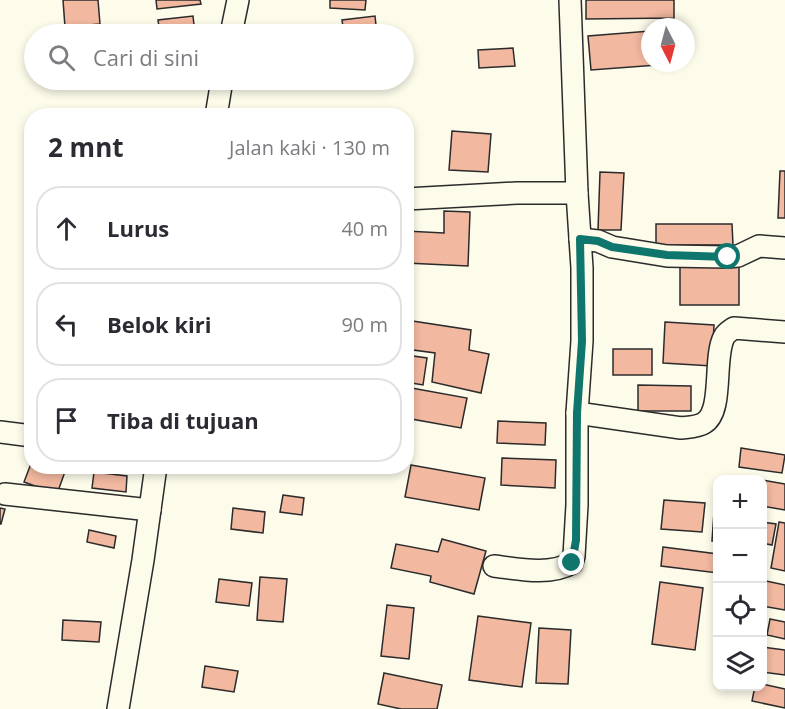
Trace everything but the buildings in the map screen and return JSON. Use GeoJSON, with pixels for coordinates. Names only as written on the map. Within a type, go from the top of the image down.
{"type":"FeatureCollection","features":[{"type":"Feature","properties":{"kind":"street"},"geometry":{"type":"LineString","coordinates":[[233,24],[238,0]]}},
{"type":"Feature","properties":{"kind":"street"},"geometry":{"type":"LineString","coordinates":[[494,566],[529,571],[557,568],[572,563],[576,540],[577,413],[582,341],[570,0]]}},
{"type":"Feature","properties":{"kind":"street"},"geometry":{"type":"LineString","coordinates":[[217,108],[220,90]]}},
{"type":"Feature","properties":{"kind":"street"},"geometry":{"type":"LineString","coordinates":[[414,199],[517,193],[577,193]]}},
{"type":"Feature","properties":{"kind":"street"},"geometry":{"type":"LineString","coordinates":[[580,239],[598,241],[612,247],[667,255],[728,257],[738,256],[759,246],[785,248]]}},
{"type":"Feature","properties":{"kind":"street"},"geometry":{"type":"LineString","coordinates":[[577,413],[681,428],[706,423],[714,410],[719,356],[724,336],[734,328],[785,332]]}},
{"type":"Feature","properties":{"kind":"street"},"geometry":{"type":"LineString","coordinates":[[0,432],[24,435]]}},
{"type":"Feature","properties":{"kind":"street"},"geometry":{"type":"LineString","coordinates":[[118,709],[155,474]]}},
{"type":"Feature","properties":{"kind":"street"},"geometry":{"type":"LineString","coordinates":[[5,494],[150,510]]}},
{"type":"Feature","properties":{"kind":"route"},"geometry":{"type":"LineString","coordinates":[[572,563],[576,540],[577,413],[582,341],[580,239],[598,241],[612,247],[667,255],[728,257]]}}]}
